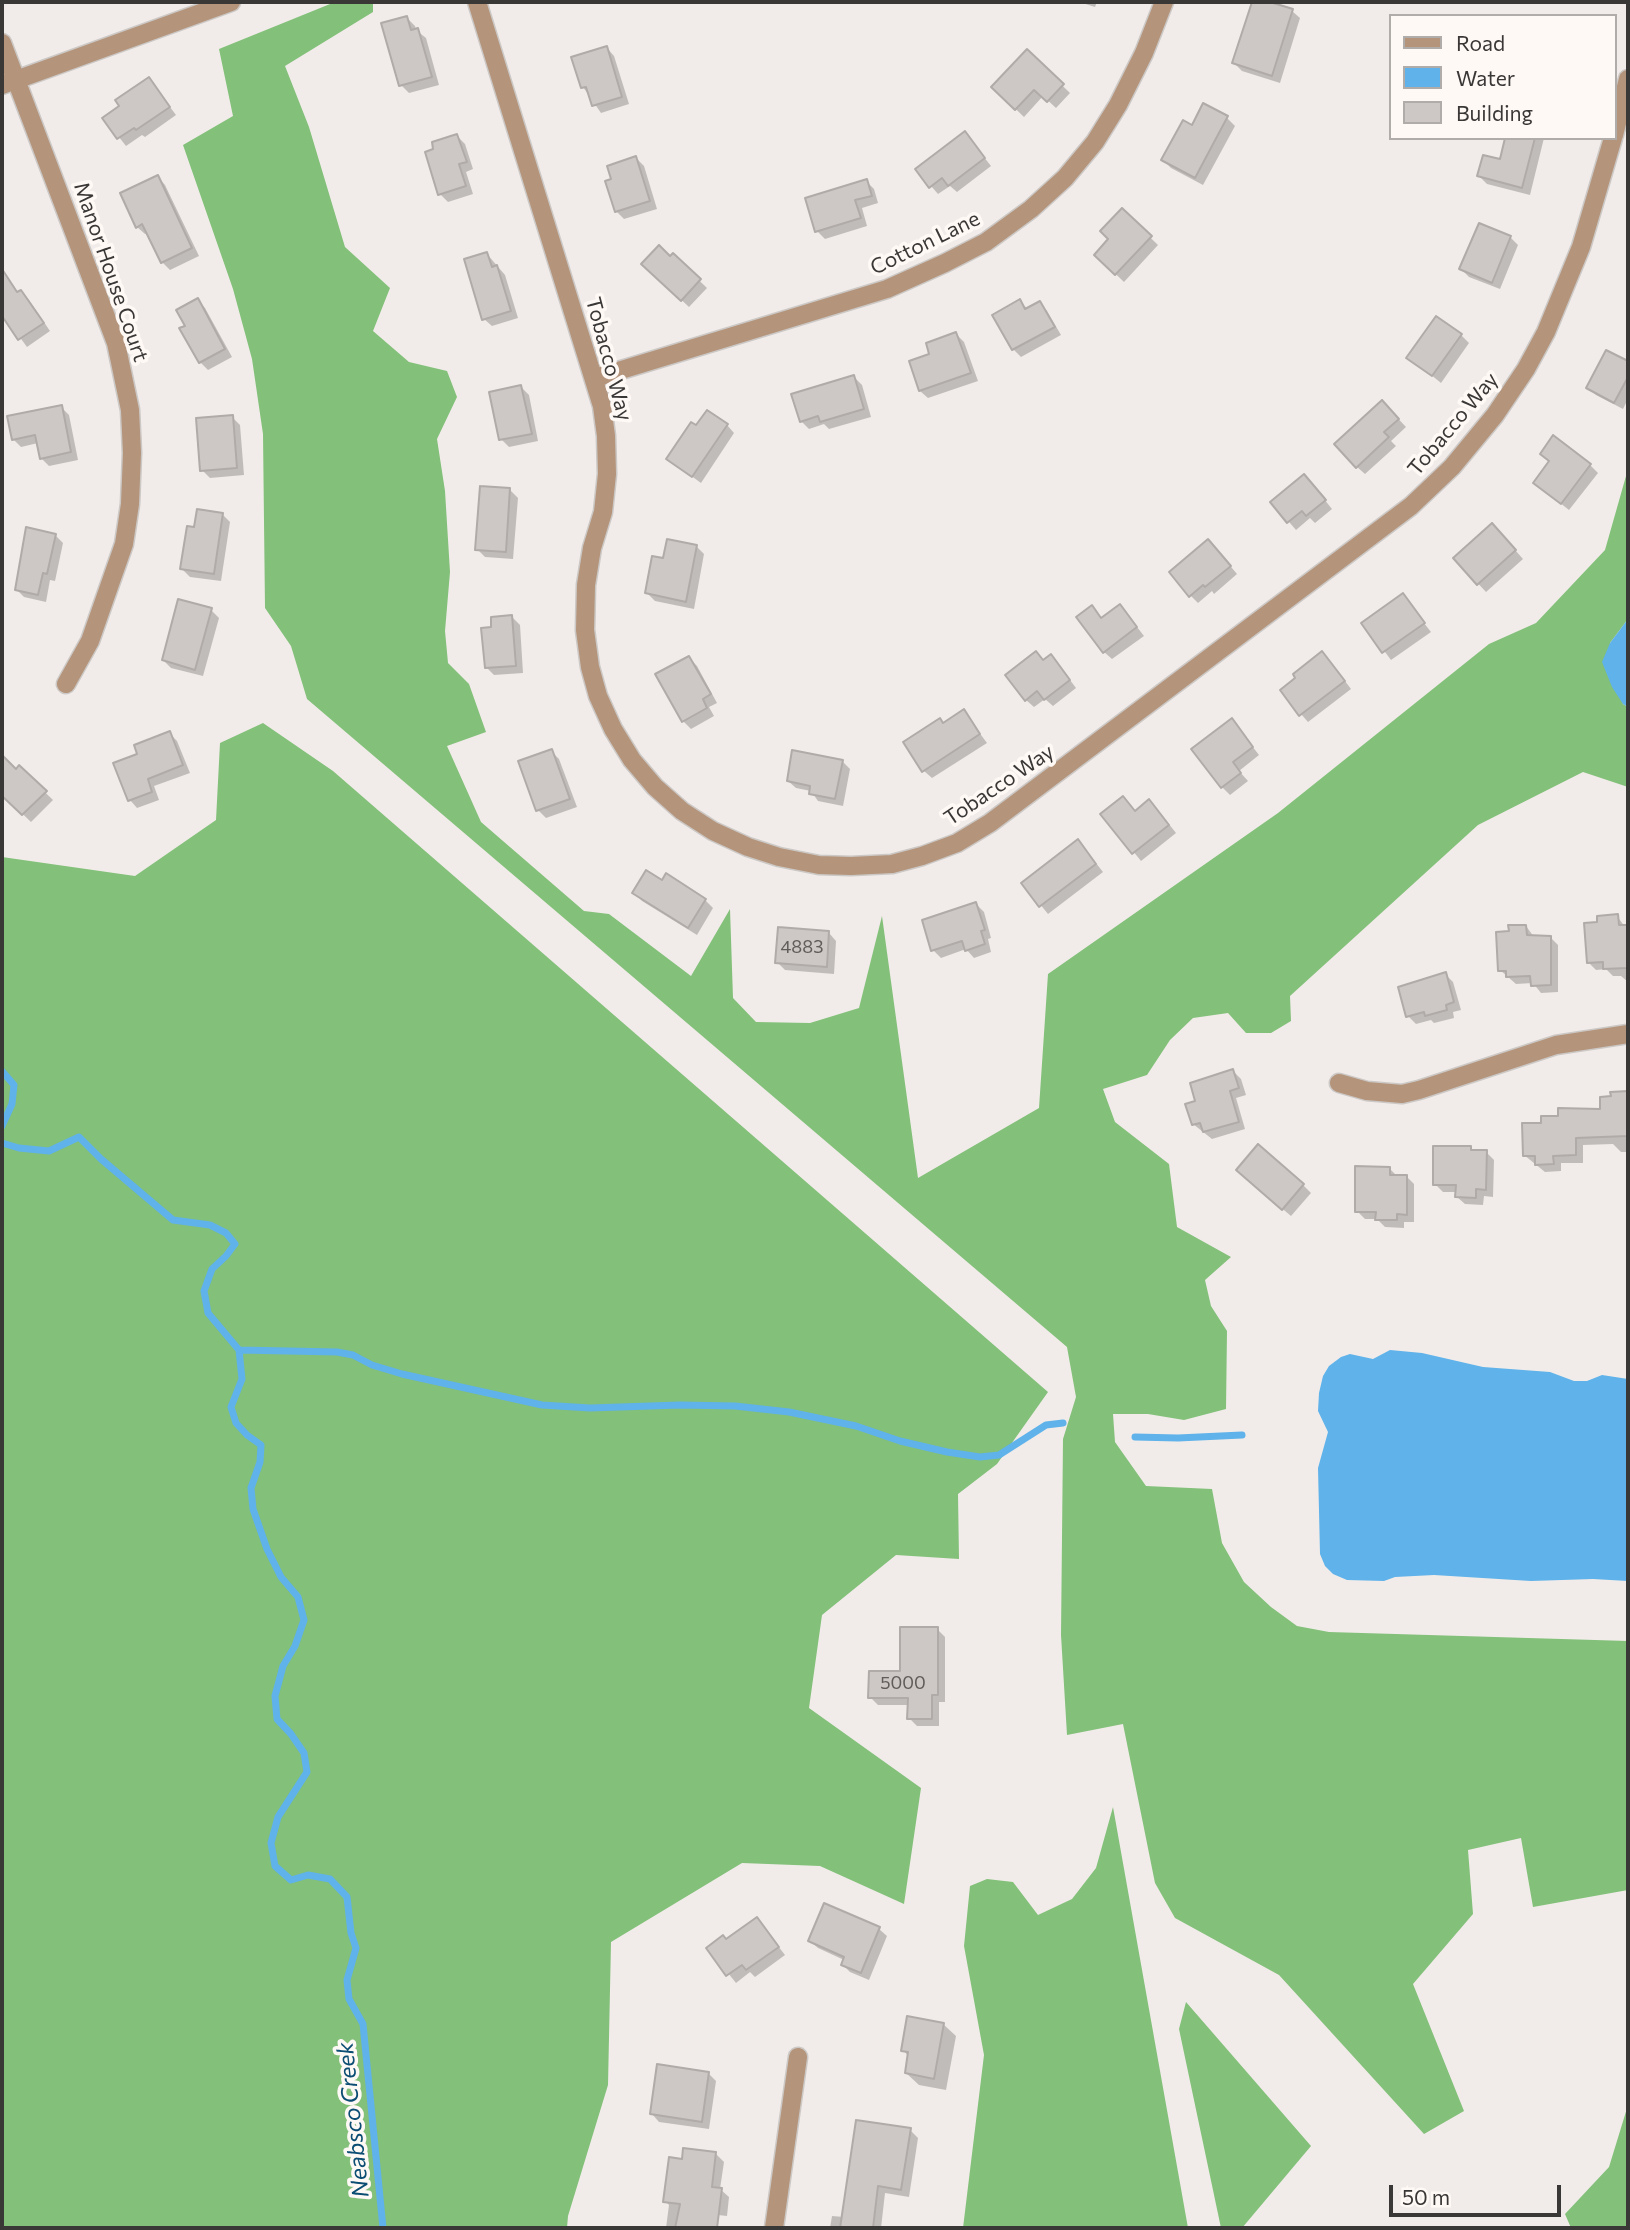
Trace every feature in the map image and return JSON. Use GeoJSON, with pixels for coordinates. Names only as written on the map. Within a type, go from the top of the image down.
{"type":"FeatureCollection","features":[{"type":"Feature","properties":{"kind":"street"},"geometry":{"type":"LineString","coordinates":[[9,82],[231,2]]}},
{"type":"Feature","properties":{"kind":"street","name":"Tobacco Way"},"geometry":{"type":"LineString","coordinates":[[477,2],[595,378],[607,436],[603,512],[592,548],[586,585],[585,630],[590,667],[598,696],[612,729],[632,760],[655,787],[682,811],[713,831],[748,848],[819,864],[892,864],[957,842],[990,823],[1386,527],[1452,467],[1495,415],[1526,369],[1546,332],[1581,247],[1613,140]]}},
{"type":"Feature","properties":{"kind":"street","name":"Cotton Lane"},"geometry":{"type":"LineString","coordinates":[[595,378],[887,289],[986,242],[1031,209],[1065,178],[1095,142],[1118,105],[1144,53],[1164,2]]}},
{"type":"Feature","properties":{"kind":"street","name":"Manor House Court"},"geometry":{"type":"LineString","coordinates":[[2,43],[9,82],[116,343],[130,410],[130,504],[124,544],[90,640],[66,684]]}},
{"type":"Feature","properties":{"kind":"street","name":"Tobacco Way"},"geometry":{"type":"LineString","coordinates":[[1616,128],[1628,79]]}},
{"type":"Feature","properties":{"kind":"street"},"geometry":{"type":"LineString","coordinates":[[1339,1083],[1367,1091],[1402,1094],[1556,1045],[1628,1034]]}},
{"type":"Feature","properties":{"kind":"street"},"geometry":{"type":"LineString","coordinates":[[774,2228],[798,2057]]}},
{"type":"Feature","properties":{"kind":"green space"},"geometry":{"type":"Polygon","coordinates":[[[335,2],[373,2],[373,12],[285,66],[309,127],[345,247],[390,288],[373,331],[409,362],[447,371],[457,397],[437,439],[445,491],[450,572],[445,631],[448,663],[469,684],[486,732],[447,746],[481,822],[584,911],[609,914],[691,976],[730,909],[733,998],[756,1022],[810,1023],[859,1008],[882,916],[918,1178],[1039,1108],[1048,974],[1278,813],[1489,644],[1536,623],[1605,550],[1628,469],[1628,619],[1610,643],[1623,704],[1628,707],[1628,787],[1583,772],[1478,825],[1290,996],[1291,1021],[1271,1033],[1246,1033],[1228,1013],[1193,1018],[1170,1040],[1147,1075],[1103,1089],[1115,1122],[1169,1164],[1177,1227],[1231,1257],[1205,1280],[1211,1306],[1227,1331],[1226,1409],[1184,1420],[1148,1414],[1113,1414],[1115,1442],[1146,1486],[1212,1489],[1222,1543],[1244,1582],[1297,1626],[1329,1632],[1628,1641],[1628,1890],[1533,1907],[1521,1838],[1468,1850],[1473,1914],[1413,1984],[1464,2111],[1424,2134],[1279,1975],[1175,1918],[1155,1883],[1123,1724],[1067,1735],[1061,1635],[1063,1439],[1076,1397],[1067,1347],[307,699],[291,646],[265,608],[263,434],[252,359],[233,289],[183,145],[233,116],[219,49],[335,2]]]}},
{"type":"Feature","properties":{"kind":"green space"},"geometry":{"type":"Polygon","coordinates":[[[263,723],[333,771],[1048,1392],[997,1464],[958,1494],[959,1559],[896,1555],[822,1615],[809,1708],[921,1788],[904,1904],[820,1866],[742,1863],[611,1942],[608,2085],[568,2216],[567,2228],[2,2228],[2,857],[135,876],[216,820],[220,743],[263,723]]]}},
{"type":"Feature","properties":{"kind":"green space"},"geometry":{"type":"Polygon","coordinates":[[[1113,1807],[1188,2228],[963,2228],[984,2055],[964,1946],[970,1886],[987,1879],[1013,1882],[1038,1915],[1072,1899],[1096,1868],[1113,1807]]]}},
{"type":"Feature","properties":{"kind":"green space"},"geometry":{"type":"Polygon","coordinates":[[[1186,2002],[1311,2146],[1242,2228],[1221,2228],[1179,2029],[1186,2002]]]}},
{"type":"Feature","properties":{"kind":"green space"},"geometry":{"type":"Polygon","coordinates":[[[1628,2105],[1628,2228],[1571,2228],[1565,2214],[1609,2167],[1628,2105]]]}},
{"type":"Feature","properties":{"kind":"water"},"geometry":{"type":"Polygon","coordinates":[[[1628,619],[1628,707],[1612,687],[1602,662],[1610,643],[1628,619]]]}},
{"type":"Feature","properties":{"kind":"water"},"geometry":{"type":"Polygon","coordinates":[[[1390,1350],[1422,1353],[1483,1367],[1550,1372],[1574,1381],[1587,1381],[1602,1375],[1628,1379],[1628,1581],[1531,1581],[1434,1575],[1395,1577],[1384,1581],[1347,1580],[1333,1574],[1325,1566],[1320,1554],[1318,1468],[1328,1432],[1318,1411],[1323,1376],[1329,1366],[1341,1357],[1350,1354],[1373,1359],[1390,1350]]]}},
{"type":"Feature","properties":{"kind":"building"},"geometry":{"type":"Polygon","coordinates":[[[1252,2],[1270,2],[1293,9],[1272,76],[1232,63],[1252,2]]]}},
{"type":"Feature","properties":{"kind":"building"},"geometry":{"type":"Polygon","coordinates":[[[407,16],[411,30],[418,28],[432,77],[399,86],[381,23],[407,16]]]}},
{"type":"Feature","properties":{"kind":"building"},"geometry":{"type":"Polygon","coordinates":[[[607,46],[622,97],[592,106],[586,87],[581,88],[571,57],[607,46]]]}},
{"type":"Feature","properties":{"kind":"building"},"geometry":{"type":"Polygon","coordinates":[[[1027,49],[1064,84],[1047,102],[1034,90],[1015,110],[991,87],[1027,49]]]}},
{"type":"Feature","properties":{"kind":"building"},"geometry":{"type":"Polygon","coordinates":[[[149,77],[170,107],[136,130],[134,128],[117,139],[102,118],[119,106],[115,100],[149,77]]]}},
{"type":"Feature","properties":{"kind":"building"},"geometry":{"type":"Polygon","coordinates":[[[1203,103],[1228,116],[1195,178],[1161,160],[1183,120],[1192,125],[1203,103]]]}},
{"type":"Feature","properties":{"kind":"building"},"geometry":{"type":"Polygon","coordinates":[[[965,131],[985,158],[948,186],[942,178],[929,188],[915,169],[965,131]]]}},
{"type":"Feature","properties":{"kind":"building"},"geometry":{"type":"Polygon","coordinates":[[[457,134],[467,162],[459,164],[466,186],[438,195],[425,152],[433,149],[432,142],[457,134]]]}},
{"type":"Feature","properties":{"kind":"building"},"geometry":{"type":"Polygon","coordinates":[[[1505,140],[1534,140],[1522,188],[1477,176],[1483,155],[1500,159],[1505,140]]]}},
{"type":"Feature","properties":{"kind":"building"},"geometry":{"type":"Polygon","coordinates":[[[636,156],[650,201],[615,212],[605,181],[611,179],[607,166],[636,156]]]}},
{"type":"Feature","properties":{"kind":"building"},"geometry":{"type":"Polygon","coordinates":[[[158,175],[192,248],[161,263],[142,224],[136,228],[120,193],[158,175]]]}},
{"type":"Feature","properties":{"kind":"building"},"geometry":{"type":"Polygon","coordinates":[[[867,179],[872,196],[855,200],[861,218],[815,232],[805,198],[867,179]]]}},
{"type":"Feature","properties":{"kind":"building"},"geometry":{"type":"Polygon","coordinates":[[[1122,208],[1152,236],[1115,275],[1094,255],[1108,239],[1100,231],[1122,208]]]}},
{"type":"Feature","properties":{"kind":"building"},"geometry":{"type":"Polygon","coordinates":[[[1479,223],[1511,236],[1492,283],[1459,269],[1479,223]]]}},
{"type":"Feature","properties":{"kind":"building"},"geometry":{"type":"Polygon","coordinates":[[[659,245],[670,256],[673,253],[701,279],[681,301],[641,264],[659,245]]]}},
{"type":"Feature","properties":{"kind":"building"},"geometry":{"type":"Polygon","coordinates":[[[487,252],[492,267],[497,265],[511,311],[482,320],[464,259],[487,252]]]}},
{"type":"Feature","properties":{"kind":"building"},"geometry":{"type":"Polygon","coordinates":[[[2,269],[17,292],[21,290],[44,323],[18,340],[2,316],[2,269]]]}},
{"type":"Feature","properties":{"kind":"building"},"geometry":{"type":"Polygon","coordinates":[[[198,298],[225,349],[199,363],[179,328],[185,326],[176,310],[198,298]]]}},
{"type":"Feature","properties":{"kind":"building"},"geometry":{"type":"Polygon","coordinates":[[[1020,299],[1025,309],[1040,301],[1055,327],[1012,350],[992,315],[1020,299]]]}},
{"type":"Feature","properties":{"kind":"building"},"geometry":{"type":"Polygon","coordinates":[[[1436,316],[1462,334],[1432,376],[1406,358],[1436,316]]]}},
{"type":"Feature","properties":{"kind":"building"},"geometry":{"type":"Polygon","coordinates":[[[956,332],[971,373],[919,391],[909,361],[929,354],[926,343],[956,332]]]}},
{"type":"Feature","properties":{"kind":"building"},"geometry":{"type":"Polygon","coordinates":[[[1606,350],[1628,361],[1628,377],[1614,403],[1586,388],[1606,350]]]}},
{"type":"Feature","properties":{"kind":"building"},"geometry":{"type":"Polygon","coordinates":[[[854,375],[864,409],[820,422],[818,416],[800,422],[791,394],[854,375]]]}},
{"type":"Feature","properties":{"kind":"building"},"geometry":{"type":"Polygon","coordinates":[[[521,385],[532,434],[499,440],[489,392],[521,385]]]}},
{"type":"Feature","properties":{"kind":"building"},"geometry":{"type":"Polygon","coordinates":[[[1382,400],[1399,419],[1384,432],[1389,437],[1356,468],[1334,444],[1382,400]]]}},
{"type":"Feature","properties":{"kind":"building"},"geometry":{"type":"Polygon","coordinates":[[[62,405],[71,452],[40,459],[35,435],[12,440],[7,416],[62,405]]]}},
{"type":"Feature","properties":{"kind":"building"},"geometry":{"type":"Polygon","coordinates":[[[707,410],[728,424],[692,477],[666,459],[691,422],[696,425],[707,410]]]}},
{"type":"Feature","properties":{"kind":"building"},"geometry":{"type":"Polygon","coordinates":[[[233,415],[237,468],[200,471],[196,418],[233,415]]]}},
{"type":"Feature","properties":{"kind":"building"},"geometry":{"type":"Polygon","coordinates":[[[1553,435],[1591,464],[1561,504],[1533,483],[1549,461],[1540,454],[1553,435]]]}},
{"type":"Feature","properties":{"kind":"building"},"geometry":{"type":"Polygon","coordinates":[[[1304,474],[1326,500],[1306,516],[1302,511],[1287,523],[1270,502],[1304,474]]]}},
{"type":"Feature","properties":{"kind":"building"},"geometry":{"type":"Polygon","coordinates":[[[480,486],[510,488],[506,552],[475,550],[480,486]]]}},
{"type":"Feature","properties":{"kind":"building"},"geometry":{"type":"Polygon","coordinates":[[[197,509],[223,513],[214,574],[180,569],[187,526],[194,527],[197,509]]]}},
{"type":"Feature","properties":{"kind":"building"},"geometry":{"type":"Polygon","coordinates":[[[1492,523],[1516,550],[1477,585],[1453,558],[1492,523]]]}},
{"type":"Feature","properties":{"kind":"building"},"geometry":{"type":"Polygon","coordinates":[[[26,527],[56,534],[47,574],[43,573],[38,595],[15,590],[26,527]]]}},
{"type":"Feature","properties":{"kind":"building"},"geometry":{"type":"Polygon","coordinates":[[[667,539],[697,545],[686,602],[645,593],[652,556],[663,558],[667,539]]]}},
{"type":"Feature","properties":{"kind":"building"},"geometry":{"type":"Polygon","coordinates":[[[1208,539],[1231,566],[1189,597],[1169,572],[1208,539]]]}},
{"type":"Feature","properties":{"kind":"building"},"geometry":{"type":"Polygon","coordinates":[[[1403,593],[1425,623],[1382,653],[1361,623],[1403,593]]]}},
{"type":"Feature","properties":{"kind":"building"},"geometry":{"type":"Polygon","coordinates":[[[178,599],[212,608],[195,670],[162,660],[178,599]]]}},
{"type":"Feature","properties":{"kind":"building"},"geometry":{"type":"Polygon","coordinates":[[[1120,604],[1137,627],[1103,653],[1076,617],[1092,605],[1101,618],[1120,604]]]}},
{"type":"Feature","properties":{"kind":"building"},"geometry":{"type":"Polygon","coordinates":[[[512,615],[516,666],[485,668],[481,628],[491,627],[491,617],[512,615]]]}},
{"type":"Feature","properties":{"kind":"building"},"geometry":{"type":"Polygon","coordinates":[[[1036,651],[1043,660],[1051,654],[1070,680],[1044,700],[1037,691],[1025,701],[1005,675],[1036,651]]]}},
{"type":"Feature","properties":{"kind":"building"},"geometry":{"type":"Polygon","coordinates":[[[1322,651],[1345,681],[1299,716],[1280,690],[1295,678],[1293,674],[1322,651]]]}},
{"type":"Feature","properties":{"kind":"building"},"geometry":{"type":"Polygon","coordinates":[[[689,656],[711,694],[703,699],[707,708],[682,722],[655,674],[689,656]]]}},
{"type":"Feature","properties":{"kind":"building"},"geometry":{"type":"Polygon","coordinates":[[[964,709],[980,734],[922,772],[903,742],[940,718],[943,723],[964,709]]]}},
{"type":"Feature","properties":{"kind":"building"},"geometry":{"type":"Polygon","coordinates":[[[1232,718],[1253,747],[1233,762],[1241,773],[1221,788],[1191,749],[1232,718]]]}},
{"type":"Feature","properties":{"kind":"building"},"geometry":{"type":"Polygon","coordinates":[[[170,731],[183,765],[148,779],[152,792],[128,801],[113,763],[137,754],[134,745],[170,731]]]}},
{"type":"Feature","properties":{"kind":"building"},"geometry":{"type":"Polygon","coordinates":[[[552,749],[570,799],[536,811],[518,761],[552,749]]]}},
{"type":"Feature","properties":{"kind":"building"},"geometry":{"type":"Polygon","coordinates":[[[792,750],[843,760],[835,799],[809,794],[810,786],[787,781],[792,750]]]}},
{"type":"Feature","properties":{"kind":"building"},"geometry":{"type":"Polygon","coordinates":[[[2,755],[16,769],[19,765],[47,791],[22,815],[2,796],[2,755]]]}},
{"type":"Feature","properties":{"kind":"building"},"geometry":{"type":"Polygon","coordinates":[[[1123,796],[1135,811],[1149,799],[1169,825],[1132,854],[1100,814],[1123,796]]]}},
{"type":"Feature","properties":{"kind":"building"},"geometry":{"type":"Polygon","coordinates":[[[1078,839],[1096,864],[1039,907],[1021,883],[1078,839]]]}},
{"type":"Feature","properties":{"kind":"building"},"geometry":{"type":"Polygon","coordinates":[[[646,870],[662,880],[666,873],[706,899],[688,928],[632,893],[646,870]]]}},
{"type":"Feature","properties":{"kind":"building"},"geometry":{"type":"Polygon","coordinates":[[[976,902],[985,930],[981,931],[985,944],[965,951],[962,941],[931,951],[922,920],[976,902]]]}},
{"type":"Feature","properties":{"kind":"building"},"geometry":{"type":"Polygon","coordinates":[[[1618,914],[1619,925],[1628,925],[1628,968],[1603,969],[1603,962],[1587,963],[1584,923],[1597,922],[1597,916],[1618,914]]]}},
{"type":"Feature","properties":{"kind":"building"},"geometry":{"type":"Polygon","coordinates":[[[1508,925],[1526,925],[1527,935],[1551,936],[1551,985],[1531,986],[1530,976],[1506,977],[1506,971],[1498,971],[1496,932],[1509,931],[1508,925]]]}},
{"type":"Feature","properties":{"kind":"building"},"geometry":{"type":"Polygon","coordinates":[[[778,927],[829,931],[827,967],[775,963],[778,927]]]}},
{"type":"Feature","properties":{"kind":"building"},"geometry":{"type":"Polygon","coordinates":[[[1446,972],[1454,1002],[1446,1005],[1447,1010],[1425,1016],[1424,1012],[1406,1017],[1398,987],[1446,972]]]}},
{"type":"Feature","properties":{"kind":"building"},"geometry":{"type":"Polygon","coordinates":[[[1233,1069],[1239,1088],[1230,1091],[1239,1122],[1203,1132],[1200,1123],[1192,1125],[1185,1104],[1195,1101],[1190,1083],[1233,1069]]]}},
{"type":"Feature","properties":{"kind":"building"},"geometry":{"type":"Polygon","coordinates":[[[1628,1091],[1628,1136],[1576,1138],[1576,1155],[1553,1156],[1554,1164],[1535,1165],[1535,1156],[1523,1156],[1522,1123],[1541,1123],[1541,1116],[1558,1116],[1558,1108],[1600,1109],[1600,1097],[1611,1096],[1610,1092],[1628,1091]]]}},
{"type":"Feature","properties":{"kind":"building"},"geometry":{"type":"Polygon","coordinates":[[[1258,1144],[1304,1184],[1282,1210],[1236,1170],[1258,1144]]]}},
{"type":"Feature","properties":{"kind":"building"},"geometry":{"type":"Polygon","coordinates":[[[1433,1146],[1471,1146],[1471,1150],[1487,1150],[1486,1190],[1476,1189],[1476,1198],[1455,1197],[1456,1185],[1433,1185],[1433,1146]]]}},
{"type":"Feature","properties":{"kind":"building"},"geometry":{"type":"Polygon","coordinates":[[[1355,1166],[1390,1167],[1390,1175],[1407,1175],[1407,1215],[1397,1214],[1397,1220],[1375,1220],[1376,1212],[1355,1212],[1355,1166]]]}},
{"type":"Feature","properties":{"kind":"building"},"geometry":{"type":"Polygon","coordinates":[[[900,1627],[938,1627],[938,1695],[932,1695],[932,1719],[907,1719],[908,1698],[868,1698],[869,1671],[900,1671],[900,1627]]]}},
{"type":"Feature","properties":{"kind":"building"},"geometry":{"type":"Polygon","coordinates":[[[824,1903],[880,1927],[861,1973],[841,1965],[844,1957],[808,1941],[824,1903]]]}},
{"type":"Feature","properties":{"kind":"building"},"geometry":{"type":"Polygon","coordinates":[[[757,1917],[779,1947],[746,1970],[742,1965],[726,1976],[706,1948],[723,1935],[726,1939],[757,1917]]]}},
{"type":"Feature","properties":{"kind":"building"},"geometry":{"type":"Polygon","coordinates":[[[907,2016],[944,2023],[934,2079],[905,2073],[908,2052],[901,2051],[907,2016]]]}},
{"type":"Feature","properties":{"kind":"building"},"geometry":{"type":"Polygon","coordinates":[[[657,2064],[709,2072],[702,2122],[650,2114],[657,2064]]]}},
{"type":"Feature","properties":{"kind":"building"},"geometry":{"type":"Polygon","coordinates":[[[856,2120],[911,2128],[901,2190],[878,2186],[873,2228],[840,2228],[856,2120]]]}},
{"type":"Feature","properties":{"kind":"building"},"geometry":{"type":"Polygon","coordinates":[[[683,2148],[716,2152],[712,2187],[722,2188],[717,2228],[675,2228],[680,2204],[663,2202],[669,2157],[682,2159],[683,2148]]]}},
{"type":"Feature","properties":{"kind":"waterway","name":"Neabsco Creek"},"geometry":{"type":"LineString","coordinates":[[2,1071],[14,1085],[12,1104],[2,1126]]}},
{"type":"Feature","properties":{"kind":"waterway","name":"Neabsco Creek"},"geometry":{"type":"LineString","coordinates":[[2,1143],[49,1151],[79,1137],[173,1220],[210,1225],[226,1233],[235,1244],[212,1269],[204,1291],[208,1313],[239,1350],[242,1379],[231,1407],[236,1423],[261,1445],[260,1462],[251,1488],[253,1509],[267,1549],[281,1577],[298,1597],[304,1620],[295,1646],[283,1666],[275,1696],[277,1719],[304,1753],[307,1772],[278,1817],[271,1843],[275,1866],[291,1880],[308,1875],[330,1879],[347,1897],[351,1933],[356,1948],[347,1980],[349,1999],[363,2024],[383,2228]]}},
{"type":"Feature","properties":{"kind":"waterway"},"geometry":{"type":"LineString","coordinates":[[239,1350],[337,1352],[353,1355],[372,1365],[402,1374],[542,1405],[590,1408],[735,1406],[789,1412],[856,1426],[900,1441],[980,1457],[999,1455],[1046,1425],[1063,1423]]}},
{"type":"Feature","properties":{"kind":"waterway"},"geometry":{"type":"LineString","coordinates":[[1135,1437],[1242,1435]]}}]}
